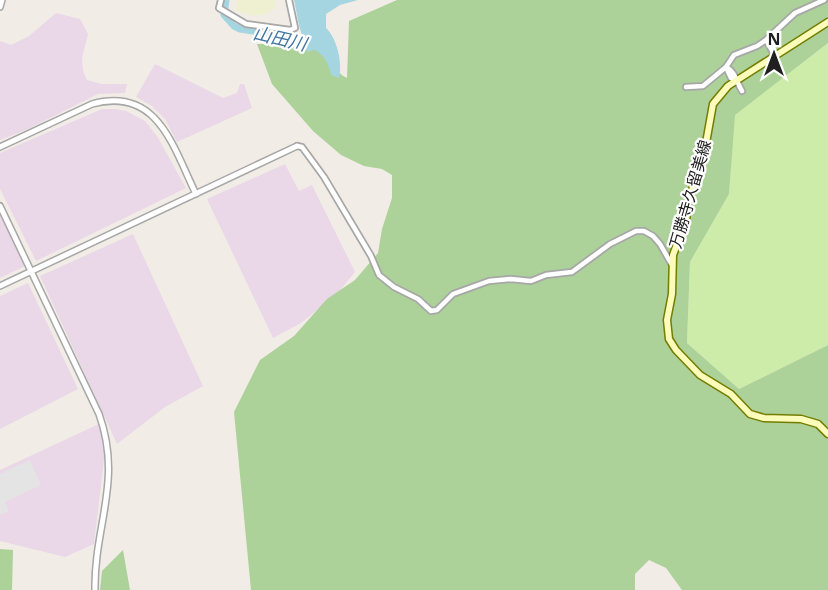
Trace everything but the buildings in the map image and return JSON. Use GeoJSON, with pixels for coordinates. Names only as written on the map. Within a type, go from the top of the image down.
{"type":"FeatureCollection","features":[{"type":"Feature","properties":{"kind":"main road","name":"万勝寺久留美線"},"geometry":{"type":"LineString","coordinates":[[828,22],[735,81],[722,91],[710,110],[706,142],[688,204],[686,220],[673,255],[672,294],[668,311],[669,339],[676,350],[700,375],[731,394],[750,414],[756,417],[818,424],[828,435]]}},
{"type":"Feature","properties":{"kind":"street"},"geometry":{"type":"LineString","coordinates":[[0,7],[2,0]]}},
{"type":"Feature","properties":{"kind":"street"},"geometry":{"type":"LineString","coordinates":[[220,0],[219,8],[246,24],[290,30],[295,28],[289,0]]}},
{"type":"Feature","properties":{"kind":"street"},"geometry":{"type":"LineString","coordinates":[[686,87],[703,86],[726,67],[734,55],[757,46],[795,13],[824,0]]}},
{"type":"Feature","properties":{"kind":"street"},"geometry":{"type":"LineString","coordinates":[[766,40],[775,57]]}},
{"type":"Feature","properties":{"kind":"street"},"geometry":{"type":"LineString","coordinates":[[726,67],[731,78],[742,91]]}},
{"type":"Feature","properties":{"kind":"street"},"geometry":{"type":"LineString","coordinates":[[0,147],[92,104],[104,100],[127,101],[147,110],[160,123],[196,194]]}},
{"type":"Feature","properties":{"kind":"street"},"geometry":{"type":"LineString","coordinates":[[0,286],[297,146],[303,147],[324,177],[380,275],[394,287],[418,299],[431,311],[437,310],[453,294],[489,281],[510,279],[531,281],[546,275],[572,272],[610,244],[636,231],[644,231],[652,236],[660,244],[672,265]]}},
{"type":"Feature","properties":{"kind":"street"},"geometry":{"type":"LineString","coordinates":[[0,206],[99,414],[107,437],[110,475],[96,567],[95,590]]}},
{"type":"Feature","properties":{"kind":"shaded area"},"geometry":{"type":"Polygon","coordinates":[[[56,13],[80,19],[88,34],[82,58],[83,71],[87,80],[101,84],[127,84],[125,93],[98,94],[28,129],[0,140],[0,41],[11,45],[29,36],[56,13]]]}},
{"type":"Feature","properties":{"kind":"shaded area"},"geometry":{"type":"Polygon","coordinates":[[[155,64],[223,98],[237,93],[240,84],[244,84],[252,108],[177,142],[165,119],[152,106],[136,97],[155,64]]]}},
{"type":"Feature","properties":{"kind":"shaded area"},"geometry":{"type":"Polygon","coordinates":[[[102,109],[126,111],[145,121],[157,136],[186,188],[36,261],[0,189],[0,153],[102,109]]]}},
{"type":"Feature","properties":{"kind":"shaded area"},"geometry":{"type":"Polygon","coordinates":[[[285,164],[299,191],[312,185],[355,272],[337,294],[301,323],[273,338],[207,199],[285,164]]]}},
{"type":"Feature","properties":{"kind":"shaded area"},"geometry":{"type":"Polygon","coordinates":[[[0,213],[25,266],[0,278],[0,213]]]}},
{"type":"Feature","properties":{"kind":"shaded area"},"geometry":{"type":"Polygon","coordinates":[[[133,234],[203,386],[165,407],[117,444],[40,276],[133,234]]]}},
{"type":"Feature","properties":{"kind":"shaded area"},"geometry":{"type":"Polygon","coordinates":[[[28,283],[78,389],[0,429],[0,296],[28,283]]]}},
{"type":"Feature","properties":{"kind":"shaded area"},"geometry":{"type":"Polygon","coordinates":[[[99,424],[104,439],[104,459],[94,544],[65,557],[0,541],[0,470],[99,424]]]}},
{"type":"Feature","properties":{"kind":"shaded area"},"geometry":{"type":"Polygon","coordinates":[[[30,460],[41,485],[5,502],[9,511],[0,515],[0,474],[30,460]]]}},
{"type":"Feature","properties":{"kind":"green space"},"geometry":{"type":"Polygon","coordinates":[[[236,0],[275,0],[276,7],[267,14],[253,16],[236,11],[236,0]]]}},
{"type":"Feature","properties":{"kind":"green space"},"geometry":{"type":"Polygon","coordinates":[[[397,0],[828,0],[828,43],[735,115],[729,194],[690,262],[687,343],[739,389],[828,345],[828,590],[682,590],[666,568],[649,560],[635,574],[635,590],[251,590],[234,412],[260,360],[294,336],[327,299],[355,280],[378,253],[382,229],[392,198],[392,175],[382,169],[364,166],[341,155],[313,131],[272,84],[257,44],[293,44],[320,49],[330,56],[339,73],[347,78],[349,21],[397,0]]]}},
{"type":"Feature","properties":{"kind":"green space"},"geometry":{"type":"Polygon","coordinates":[[[828,43],[828,345],[739,389],[687,343],[690,262],[729,194],[734,115],[828,43]]]}},
{"type":"Feature","properties":{"kind":"green space"},"geometry":{"type":"Polygon","coordinates":[[[0,549],[13,550],[12,590],[0,590],[0,549]]]}},
{"type":"Feature","properties":{"kind":"green space"},"geometry":{"type":"Polygon","coordinates":[[[123,550],[130,590],[100,590],[102,571],[123,550]]]}},
{"type":"Feature","properties":{"kind":"water"},"geometry":{"type":"Polygon","coordinates":[[[294,0],[358,0],[340,5],[326,14],[326,28],[338,52],[339,78],[331,75],[326,60],[303,37],[294,0]]]}},
{"type":"Feature","properties":{"kind":"waterway","name":"山田川"},"geometry":{"type":"LineString","coordinates":[[226,0],[224,15],[240,29],[290,37],[309,48],[320,43]]}}]}
